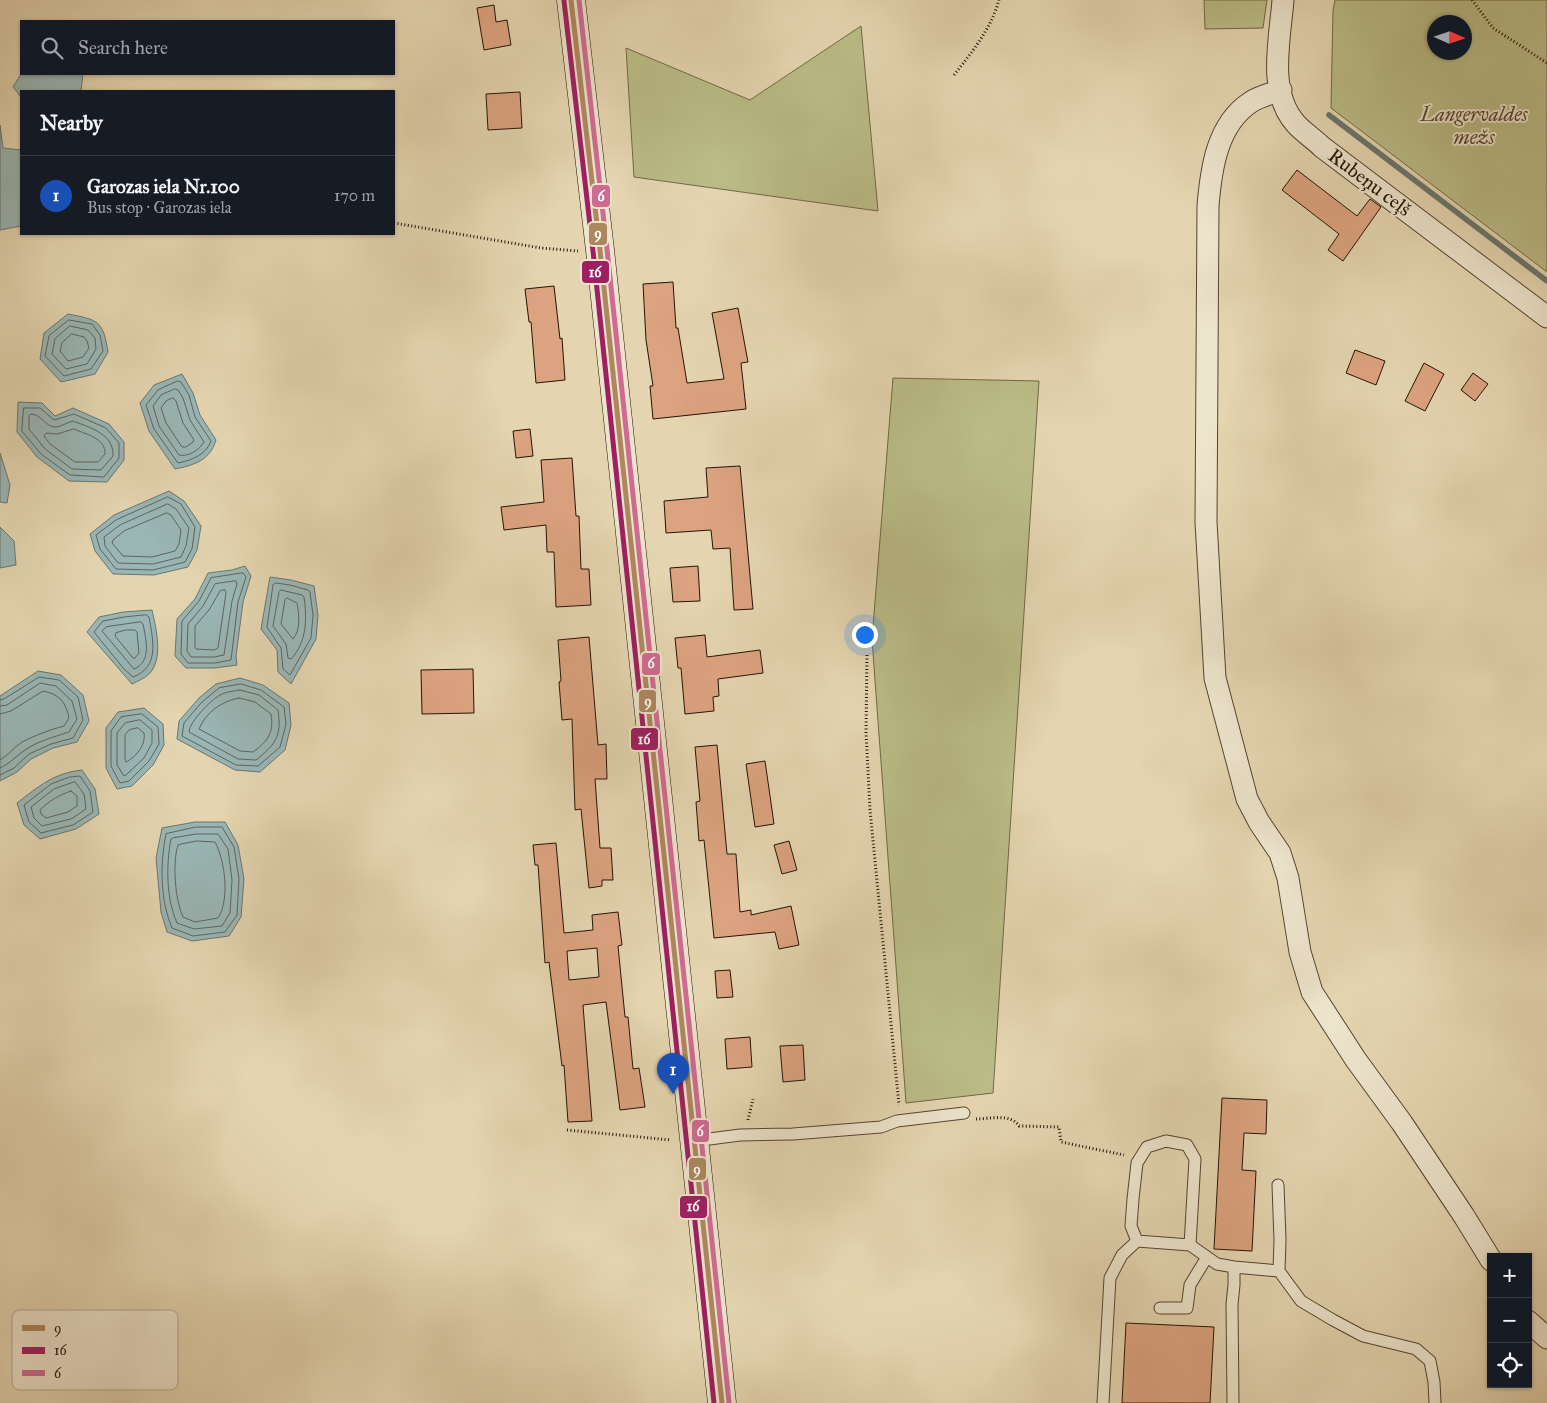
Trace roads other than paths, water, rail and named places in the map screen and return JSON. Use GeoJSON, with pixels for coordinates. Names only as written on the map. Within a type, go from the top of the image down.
{"type":"FeatureCollection","features":[{"type":"Feature","properties":{"kind":"main road"},"geometry":{"type":"LineString","coordinates":[[571,0],[600,250],[722,1403]]}},
{"type":"Feature","properties":{"kind":"street","name":"Rubeņu ceļš"},"geometry":{"type":"LineString","coordinates":[[1283,0],[1278,60],[1283,102],[1295,124],[1322,147],[1547,316]]}},
{"type":"Feature","properties":{"kind":"street"},"geometry":{"type":"LineString","coordinates":[[1281,90],[1252,101],[1236,115],[1222,135],[1211,170],[1208,206],[1206,522],[1215,678],[1247,799],[1259,822],[1280,853],[1288,878],[1300,952],[1312,992],[1356,1060],[1402,1123],[1459,1208],[1487,1254]]}},
{"type":"Feature","properties":{"kind":"street"},"geometry":{"type":"LineString","coordinates":[[1532,1325],[1547,1338]]}},
{"type":"Feature","properties":{"kind":"lane"},"geometry":{"type":"LineString","coordinates":[[694,1141],[740,1135],[793,1134],[881,1127],[897,1121],[964,1113]]}},
{"type":"Feature","properties":{"kind":"lane"},"geometry":{"type":"LineString","coordinates":[[1137,1241],[1131,1226],[1137,1163],[1147,1147],[1166,1142],[1187,1144],[1195,1159],[1190,1245]]}},
{"type":"Feature","properties":{"kind":"lane"},"geometry":{"type":"LineString","coordinates":[[1278,1185],[1279,1271],[1302,1301],[1333,1320],[1362,1336],[1416,1349],[1430,1360],[1435,1403]]}},
{"type":"Feature","properties":{"kind":"lane"},"geometry":{"type":"LineString","coordinates":[[1103,1403],[1110,1278],[1122,1255],[1137,1241],[1190,1245],[1216,1264],[1279,1271]]}},
{"type":"Feature","properties":{"kind":"lane"},"geometry":{"type":"LineString","coordinates":[[1160,1308],[1187,1308],[1190,1284],[1207,1257]]}},
{"type":"Feature","properties":{"kind":"lane"},"geometry":{"type":"LineString","coordinates":[[1233,1403],[1232,1304],[1234,1267]]}},
{"type":"Feature","properties":{"kind":"water"},"geometry":{"type":"Polygon","coordinates":[[[20,75],[83,75],[81,90],[20,90],[20,96],[13,87],[20,75]]]}},
{"type":"Feature","properties":{"kind":"water"},"geometry":{"type":"Polygon","coordinates":[[[0,125],[3,148],[20,150],[20,226],[0,230],[0,125]]]}},
{"type":"Feature","properties":{"kind":"water"},"geometry":{"type":"Polygon","coordinates":[[[68,314],[93,320],[97,323],[104,333],[108,352],[95,374],[61,382],[40,359],[44,333],[68,314]]]}},
{"type":"Feature","properties":{"kind":"water"},"geometry":{"type":"Polygon","coordinates":[[[182,374],[193,393],[200,415],[216,440],[206,457],[189,466],[175,469],[149,431],[140,403],[154,385],[182,374]]]}},
{"type":"Feature","properties":{"kind":"water"},"geometry":{"type":"Polygon","coordinates":[[[18,402],[42,403],[55,416],[73,408],[109,424],[124,442],[124,460],[107,482],[69,481],[37,457],[17,432],[18,402]]]}},
{"type":"Feature","properties":{"kind":"water"},"geometry":{"type":"Polygon","coordinates":[[[0,453],[10,485],[7,503],[0,502],[0,453]]]}},
{"type":"Feature","properties":{"kind":"water"},"geometry":{"type":"Polygon","coordinates":[[[169,491],[184,501],[201,526],[197,550],[188,567],[154,575],[113,574],[95,551],[90,534],[114,515],[169,491]]]}},
{"type":"Feature","properties":{"kind":"water"},"geometry":{"type":"Polygon","coordinates":[[[0,527],[14,541],[16,565],[0,568],[0,527]]]}},
{"type":"Feature","properties":{"kind":"water"},"geometry":{"type":"Polygon","coordinates":[[[245,566],[251,576],[243,602],[236,656],[237,665],[215,668],[186,668],[175,656],[177,619],[195,599],[208,573],[232,570],[245,566]]]}},
{"type":"Feature","properties":{"kind":"water"},"geometry":{"type":"Polygon","coordinates":[[[270,577],[314,586],[318,615],[316,639],[291,684],[278,672],[277,650],[261,629],[270,577]]]}},
{"type":"Feature","properties":{"kind":"water"},"geometry":{"type":"Polygon","coordinates":[[[152,610],[158,643],[154,668],[149,674],[132,684],[87,632],[99,617],[123,612],[152,610]]]}},
{"type":"Feature","properties":{"kind":"water"},"geometry":{"type":"Polygon","coordinates":[[[38,671],[61,675],[83,695],[89,721],[77,742],[53,748],[31,759],[17,772],[0,781],[0,696],[38,671]]]}},
{"type":"Feature","properties":{"kind":"water"},"geometry":{"type":"Polygon","coordinates":[[[240,678],[263,685],[289,703],[291,725],[285,750],[260,772],[235,770],[177,739],[179,721],[199,698],[216,684],[240,678]]]}},
{"type":"Feature","properties":{"kind":"water"},"geometry":{"type":"Polygon","coordinates":[[[144,708],[163,724],[164,745],[153,765],[132,786],[117,789],[106,768],[106,728],[118,712],[144,708]]]}},
{"type":"Feature","properties":{"kind":"water"},"geometry":{"type":"Polygon","coordinates":[[[82,770],[95,789],[99,814],[76,829],[40,839],[24,825],[17,803],[55,777],[82,770]]]}},
{"type":"Feature","properties":{"kind":"water"},"geometry":{"type":"Polygon","coordinates":[[[195,822],[225,822],[238,845],[244,879],[241,917],[229,936],[192,941],[167,932],[161,912],[156,858],[162,828],[195,822]]]}},
{"type":"Feature","properties":{"kind":"waterway"},"geometry":{"type":"LineString","coordinates":[[1329,115],[1547,281]]}},
{"type":"Feature","properties":{"kind":"place","name":"Garozas iela Nr.100"},"geometry":{"type":"Point","coordinates":[673,1094]}},
{"type":"Feature","properties":{"kind":"park label","name":"Langervaldes mežs"},"geometry":{"type":"Point","coordinates":[1474,126]}}]}
